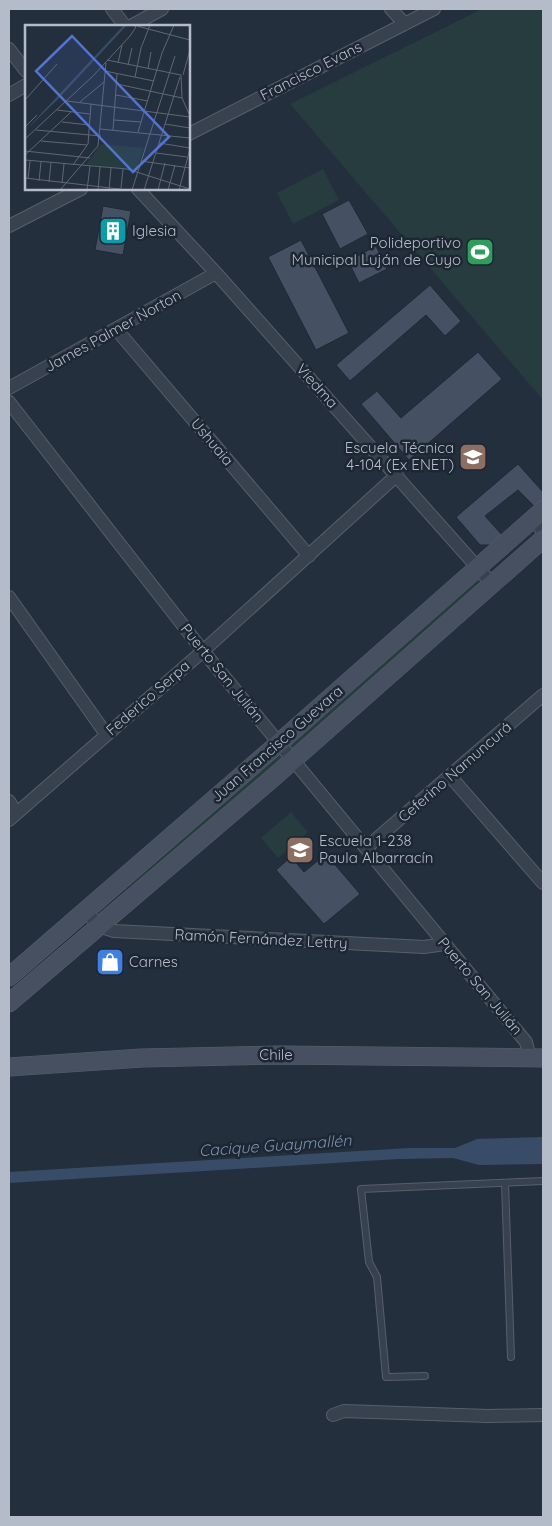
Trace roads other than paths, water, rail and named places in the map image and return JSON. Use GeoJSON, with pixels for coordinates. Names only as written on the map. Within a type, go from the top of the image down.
{"type":"FeatureCollection","features":[{"type":"Feature","properties":{"kind":"street"},"geometry":{"type":"LineString","coordinates":[[112,9],[125,25]]}},
{"type":"Feature","properties":{"kind":"street"},"geometry":{"type":"LineString","coordinates":[[133,25],[162,9]]}},
{"type":"Feature","properties":{"kind":"street"},"geometry":{"type":"LineString","coordinates":[[391,9],[404,24]]}},
{"type":"Feature","properties":{"kind":"street","name":"Francisco Evans"},"geometry":{"type":"LineString","coordinates":[[190,133],[434,9]]}},
{"type":"Feature","properties":{"kind":"street"},"geometry":{"type":"LineString","coordinates":[[9,49],[25,71]]}},
{"type":"Feature","properties":{"kind":"street"},"geometry":{"type":"LineString","coordinates":[[9,95],[25,86]]}},
{"type":"Feature","properties":{"kind":"street"},"geometry":{"type":"LineString","coordinates":[[9,226],[79,190]]}},
{"type":"Feature","properties":{"kind":"street","name":"Viedma"},"geometry":{"type":"LineString","coordinates":[[139,190],[216,273],[494,584]]}},
{"type":"Feature","properties":{"kind":"street","name":"James Palmer Norton"},"geometry":{"type":"LineString","coordinates":[[9,388],[216,273]]}},
{"type":"Feature","properties":{"kind":"street","name":"Ushuaia"},"geometry":{"type":"LineString","coordinates":[[116,329],[308,556]]}},
{"type":"Feature","properties":{"kind":"street","name":"Puerto San Julián"},"geometry":{"type":"LineString","coordinates":[[9,402],[203,651],[446,944],[537,1058]]}},
{"type":"Feature","properties":{"kind":"street","name":"Federico Serpa"},"geometry":{"type":"LineString","coordinates":[[13,816],[203,651],[397,475]]}},
{"type":"Feature","properties":{"kind":"street","name":"Juan Francisco Guevara"},"geometry":{"type":"LineString","coordinates":[[9,977],[279,743],[477,567],[540,520]]}},
{"type":"Feature","properties":{"kind":"street","name":"Juan Francisco Guevara"},"geometry":{"type":"LineString","coordinates":[[10,1000],[293,760],[543,540]]}},
{"type":"Feature","properties":{"kind":"street"},"geometry":{"type":"LineString","coordinates":[[9,597],[106,734]]}},
{"type":"Feature","properties":{"kind":"street","name":"Ceferino Namuncurá"},"geometry":{"type":"LineString","coordinates":[[366,848],[541,701]]}},
{"type":"Feature","properties":{"kind":"street"},"geometry":{"type":"LineString","coordinates":[[450,776],[543,883]]}},
{"type":"Feature","properties":{"kind":"street"},"geometry":{"type":"LineString","coordinates":[[9,801],[13,816]]}},
{"type":"Feature","properties":{"kind":"street"},"geometry":{"type":"LineString","coordinates":[[85,910],[99,926]]}},
{"type":"Feature","properties":{"kind":"street","name":"Ramón Fernández Lettry"},"geometry":{"type":"LineString","coordinates":[[99,926],[114,932],[424,947],[446,944]]}},
{"type":"Feature","properties":{"kind":"street","name":"Chile"},"geometry":{"type":"LineString","coordinates":[[9,1067],[142,1058],[281,1055],[537,1058]]}},
{"type":"Feature","properties":{"kind":"street"},"geometry":{"type":"LineString","coordinates":[[333,1415],[344,1411],[488,1416],[543,1415]]}},
{"type":"Feature","properties":{"kind":"lane"},"geometry":{"type":"LineString","coordinates":[[425,1376],[386,1377],[377,1277],[369,1262],[362,1189],[543,1181]]}},
{"type":"Feature","properties":{"kind":"lane"},"geometry":{"type":"LineString","coordinates":[[505,1183],[511,1357]]}},
{"type":"Feature","properties":{"kind":"water"},"geometry":{"type":"Polygon","coordinates":[[[543,1137],[543,1164],[479,1165],[453,1158],[398,1159],[9,1183],[9,1172],[410,1148],[455,1148],[477,1139],[543,1137]]]}},
{"type":"Feature","properties":{"kind":"place","name":"Iglesia"},"geometry":{"type":"Point","coordinates":[113,231]}},
{"type":"Feature","properties":{"kind":"place","name":"Polideportivo Municipal Luján de Cuyo"},"geometry":{"type":"Point","coordinates":[480,252]}},
{"type":"Feature","properties":{"kind":"place","name":"Escuela Técnica 4-104 (Ex ENET)"},"geometry":{"type":"Point","coordinates":[473,457]}},
{"type":"Feature","properties":{"kind":"place","name":"Escuela 1-238 Paula Albarracín"},"geometry":{"type":"Point","coordinates":[300,850]}},
{"type":"Feature","properties":{"kind":"place","name":"Carnes"},"geometry":{"type":"Point","coordinates":[110,962]}},
{"type":"Feature","properties":{"kind":"water label","name":"Cacique Guaymallén"},"geometry":{"type":"Point","coordinates":[275,1145]}}]}
